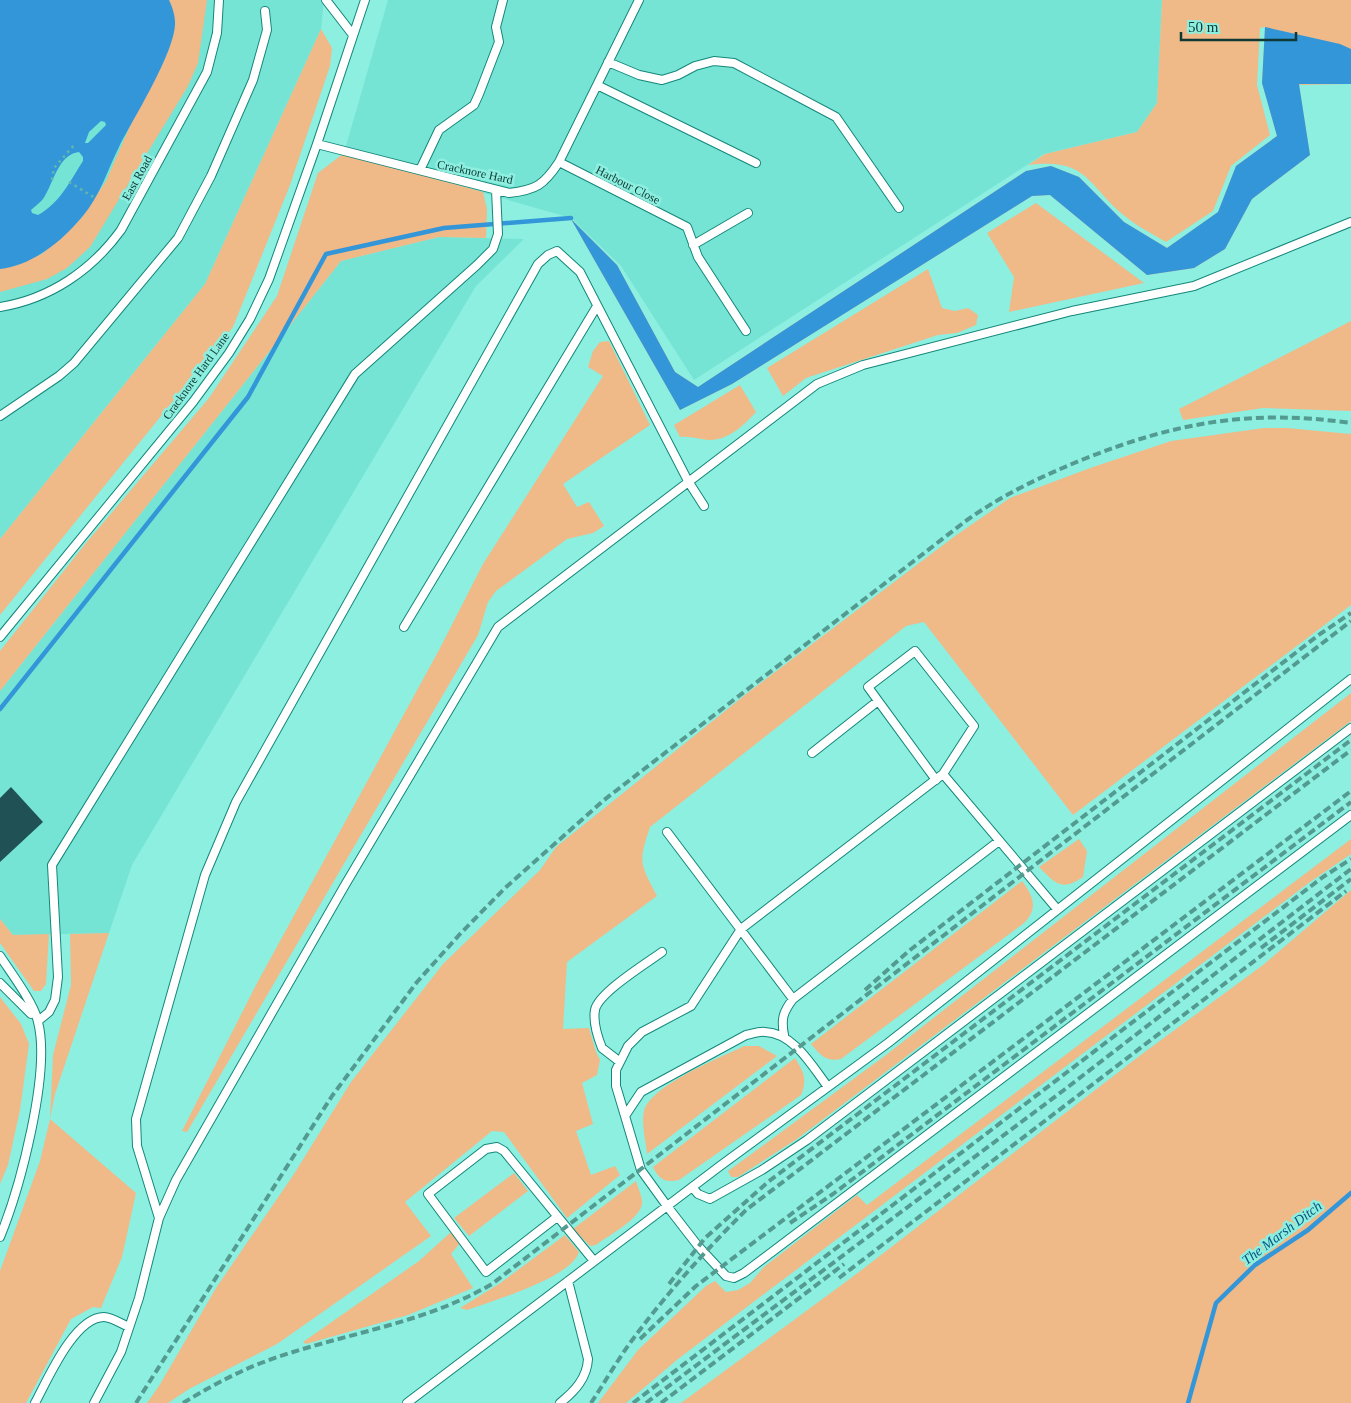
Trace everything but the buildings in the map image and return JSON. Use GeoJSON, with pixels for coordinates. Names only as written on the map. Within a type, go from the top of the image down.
{"type":"FeatureCollection","features":[{"type":"Feature","properties":{"kind":"lane","name":"East Road"},"geometry":{"type":"LineString","coordinates":[[0,307],[34,298],[60,286],[93,262],[107,249],[121,230],[207,72],[217,33],[219,0]]}},
{"type":"Feature","properties":{"kind":"lane"},"geometry":{"type":"LineString","coordinates":[[326,0],[353,35]]}},
{"type":"Feature","properties":{"kind":"lane","name":"Cracknore Hard Lane"},"geometry":{"type":"LineString","coordinates":[[0,637],[193,402],[229,354],[269,279],[365,0]]}},
{"type":"Feature","properties":{"kind":"lane"},"geometry":{"type":"LineString","coordinates":[[420,170],[439,130],[474,105],[498,42],[496,27],[502,0]]}},
{"type":"Feature","properties":{"kind":"lane","name":"Cracknore Hard"},"geometry":{"type":"LineString","coordinates":[[317,144],[508,193],[530,190],[548,180],[560,162],[639,0]]}},
{"type":"Feature","properties":{"kind":"lane"},"geometry":{"type":"LineString","coordinates":[[0,416],[59,376],[74,363],[178,238],[211,176],[253,80],[267,30],[265,11]]}},
{"type":"Feature","properties":{"kind":"lane"},"geometry":{"type":"LineString","coordinates":[[608,62],[639,74],[662,80],[678,75],[695,66],[714,61],[734,63],[836,117],[898,208]]}},
{"type":"Feature","properties":{"kind":"lane"},"geometry":{"type":"LineString","coordinates":[[597,85],[756,163]]}},
{"type":"Feature","properties":{"kind":"lane","name":"Harbour Close"},"geometry":{"type":"LineString","coordinates":[[560,162],[687,227],[692,245]]}},
{"type":"Feature","properties":{"kind":"lane"},"geometry":{"type":"LineString","coordinates":[[38,1021],[49,1012],[55,1000],[58,977],[52,865],[354,374],[493,249],[498,234],[496,190]]}},
{"type":"Feature","properties":{"kind":"lane"},"geometry":{"type":"LineString","coordinates":[[746,331],[692,245],[748,213]]}},
{"type":"Feature","properties":{"kind":"lane"},"geometry":{"type":"LineString","coordinates":[[94,1403],[121,1352],[159,1218],[176,1180],[234,1076],[498,626],[817,384],[863,365],[1072,311],[1194,286],[1351,222]]}},
{"type":"Feature","properties":{"kind":"lane"},"geometry":{"type":"LineString","coordinates":[[159,1218],[144,1176],[137,1146],[136,1119],[205,875],[236,802],[538,264],[548,255],[558,251],[566,256],[580,272],[688,481],[704,506]]}},
{"type":"Feature","properties":{"kind":"lane"},"geometry":{"type":"LineString","coordinates":[[404,627],[597,306]]}},
{"type":"Feature","properties":{"kind":"lane"},"geometry":{"type":"LineString","coordinates":[[936,780],[868,687],[915,651],[974,726],[943,774],[936,780],[741,929],[691,1006],[642,1032],[628,1046],[616,1070],[616,1086],[641,1170],[698,1246],[726,1276],[734,1278],[744,1273],[1351,815]]}},
{"type":"Feature","properties":{"kind":"lane"},"geometry":{"type":"LineString","coordinates":[[407,1403],[692,1187],[888,1043],[1351,679]]}},
{"type":"Feature","properties":{"kind":"lane"},"geometry":{"type":"LineString","coordinates":[[812,753],[878,701]]}},
{"type":"Feature","properties":{"kind":"lane"},"geometry":{"type":"LineString","coordinates":[[692,1187],[698,1194],[710,1200],[762,1170],[807,1140],[1351,728]]}},
{"type":"Feature","properties":{"kind":"lane"},"geometry":{"type":"LineString","coordinates":[[943,774],[1057,910]]}},
{"type":"Feature","properties":{"kind":"lane"},"geometry":{"type":"LineString","coordinates":[[667,832],[793,999]]}},
{"type":"Feature","properties":{"kind":"lane"},"geometry":{"type":"LineString","coordinates":[[828,1087],[798,1049],[784,1035],[781,1022],[784,1012],[793,999],[999,840]]}},
{"type":"Feature","properties":{"kind":"lane"},"geometry":{"type":"LineString","coordinates":[[620,1062],[602,1048],[595,1012],[597,1005],[610,992],[662,952]]}},
{"type":"Feature","properties":{"kind":"lane"},"geometry":{"type":"LineString","coordinates":[[0,956],[38,1021],[40,1070],[33,1115],[9,1214],[0,1237]]}},
{"type":"Feature","properties":{"kind":"lane"},"geometry":{"type":"LineString","coordinates":[[0,983],[38,1021]]}},
{"type":"Feature","properties":{"kind":"lane"},"geometry":{"type":"LineString","coordinates":[[625,1116],[641,1092],[746,1035],[765,1032],[784,1035]]}},
{"type":"Feature","properties":{"kind":"lane"},"geometry":{"type":"LineString","coordinates":[[557,1217],[486,1272],[428,1194],[486,1150],[497,1147],[504,1151],[594,1261]]}},
{"type":"Feature","properties":{"kind":"lane"},"geometry":{"type":"LineString","coordinates":[[560,1403],[579,1385],[587,1372],[588,1359],[568,1281]]}},
{"type":"Feature","properties":{"kind":"lane"},"geometry":{"type":"LineString","coordinates":[[35,1403],[64,1350],[78,1330],[90,1321],[104,1317],[129,1327]]}},
{"type":"Feature","properties":{"kind":"path"},"geometry":{"type":"LineString","coordinates":[[52,180],[54,168],[75,144]]}},
{"type":"Feature","properties":{"kind":"path"},"geometry":{"type":"LineString","coordinates":[[69,182],[95,198]]}},
{"type":"Feature","properties":{"kind":"shaded area"},"geometry":{"type":"Polygon","coordinates":[[[0,0],[324,0],[321,29],[205,284],[0,539],[0,0]]]}},
{"type":"Feature","properties":{"kind":"shaded area"},"geometry":{"type":"Polygon","coordinates":[[[169,0],[207,0],[198,63],[188,86],[90,247],[67,268],[47,279],[0,292],[0,269],[42,254],[82,217],[106,181],[175,23],[169,0]]]}},
{"type":"Feature","properties":{"kind":"shaded area"},"geometry":{"type":"Polygon","coordinates":[[[388,0],[1162,0],[1157,103],[1137,132],[1044,154],[694,380],[621,266],[571,218],[344,153],[388,0]]]}},
{"type":"Feature","properties":{"kind":"shaded area"},"geometry":{"type":"Polygon","coordinates":[[[1162,0],[1351,0],[1351,84],[1299,85],[1310,155],[1252,199],[1225,249],[1194,268],[1147,275],[1050,195],[1032,196],[732,384],[680,410],[571,219],[617,265],[675,372],[698,387],[1026,171],[1051,166],[1079,177],[1124,222],[1167,248],[1218,212],[1236,166],[1277,136],[1262,83],[1265,27],[1260,28],[1257,85],[1270,135],[1231,166],[1213,211],[1166,242],[1126,217],[1085,176],[1076,170],[1064,165],[1028,165],[1045,154],[1137,132],[1157,103],[1162,0]]]}},
{"type":"Feature","properties":{"kind":"shaded area"},"geometry":{"type":"Polygon","coordinates":[[[321,29],[332,48],[330,66],[290,185],[233,327],[0,615],[0,539],[205,284],[321,29]]]}},
{"type":"Feature","properties":{"kind":"shaded area"},"geometry":{"type":"Polygon","coordinates":[[[344,153],[483,192],[487,209],[486,238],[439,237],[341,261],[0,691],[0,651],[86,543],[209,398],[277,296],[318,173],[344,153]]]}},
{"type":"Feature","properties":{"kind":"shaded area"},"geometry":{"type":"Polygon","coordinates":[[[1036,203],[1144,283],[1009,312],[1014,277],[987,233],[1036,203]]]}},
{"type":"Feature","properties":{"kind":"shaded area"},"geometry":{"type":"Polygon","coordinates":[[[439,237],[524,239],[476,286],[132,865],[109,933],[13,935],[0,919],[0,691],[341,261],[439,237]]]}},
{"type":"Feature","properties":{"kind":"shaded area"},"geometry":{"type":"Polygon","coordinates":[[[928,269],[942,308],[955,311],[968,308],[978,315],[976,325],[957,333],[938,335],[806,378],[783,396],[767,368],[928,269]]]}},
{"type":"Feature","properties":{"kind":"shaded area"},"geometry":{"type":"Polygon","coordinates":[[[1351,321],[1351,411],[1263,408],[1183,420],[1179,409],[1351,321]]]}},
{"type":"Feature","properties":{"kind":"shaded area"},"geometry":{"type":"Polygon","coordinates":[[[609,341],[650,425],[563,484],[577,507],[589,502],[604,526],[593,533],[567,539],[496,591],[488,602],[478,635],[187,1132],[182,1131],[256,985],[439,650],[483,564],[603,376],[588,367],[593,351],[600,342],[609,341]]]}},
{"type":"Feature","properties":{"kind":"shaded area"},"geometry":{"type":"Polygon","coordinates":[[[740,385],[756,412],[741,427],[729,435],[715,440],[680,437],[674,425],[740,385]]]}},
{"type":"Feature","properties":{"kind":"shaded area"},"geometry":{"type":"Polygon","coordinates":[[[1264,428],[1287,428],[1351,434],[1351,605],[1073,815],[924,622],[906,626],[650,827],[642,856],[644,869],[657,896],[567,962],[563,1029],[589,1028],[600,1060],[597,1075],[582,1083],[593,1124],[576,1131],[591,1175],[615,1166],[620,1175],[567,1218],[504,1132],[492,1131],[405,1202],[431,1236],[277,1344],[189,1389],[168,1403],[147,1403],[159,1386],[216,1288],[294,1174],[351,1082],[443,964],[540,870],[556,847],[750,691],[955,536],[1010,498],[1093,467],[1171,441],[1264,428]]]}},
{"type":"Feature","properties":{"kind":"shaded area"},"geometry":{"type":"Polygon","coordinates":[[[1351,693],[1351,721],[797,1139],[738,1177],[731,1177],[728,1171],[886,1055],[1351,693]]]}},
{"type":"Feature","properties":{"kind":"shaded area"},"geometry":{"type":"Polygon","coordinates":[[[1079,839],[1087,851],[1083,877],[1069,884],[1059,884],[1039,867],[1079,839]]]}},
{"type":"Feature","properties":{"kind":"shaded area"},"geometry":{"type":"Polygon","coordinates":[[[1351,839],[1351,854],[1310,882],[678,1359],[626,1403],[598,1403],[638,1350],[706,1286],[715,1281],[726,1292],[738,1290],[750,1283],[764,1267],[857,1195],[867,1205],[1351,839]]]}},
{"type":"Feature","properties":{"kind":"shaded area"},"geometry":{"type":"Polygon","coordinates":[[[1022,881],[1033,902],[1032,912],[1024,923],[841,1059],[836,1060],[824,1057],[811,1044],[1022,881]]]}},
{"type":"Feature","properties":{"kind":"shaded area"},"geometry":{"type":"Polygon","coordinates":[[[1351,890],[1351,1403],[681,1403],[855,1275],[1142,1054],[1263,965],[1351,890]]]}},
{"type":"Feature","properties":{"kind":"shaded area"},"geometry":{"type":"Polygon","coordinates":[[[0,919],[13,935],[49,934],[46,984],[41,991],[34,991],[0,943],[0,919]]]}},
{"type":"Feature","properties":{"kind":"shaded area"},"geometry":{"type":"Polygon","coordinates":[[[109,933],[55,1094],[50,1119],[53,1055],[71,985],[70,934],[109,933]]]}},
{"type":"Feature","properties":{"kind":"shaded area"},"geometry":{"type":"Polygon","coordinates":[[[0,997],[21,1024],[29,1044],[20,1110],[8,1165],[0,1184],[0,997]]]}},
{"type":"Feature","properties":{"kind":"shaded area"},"geometry":{"type":"Polygon","coordinates":[[[744,1046],[759,1046],[777,1056],[647,1154],[643,1116],[649,1101],[672,1082],[744,1046]]]}},
{"type":"Feature","properties":{"kind":"shaded area"},"geometry":{"type":"Polygon","coordinates":[[[795,1058],[804,1075],[801,1095],[679,1180],[667,1181],[660,1178],[653,1167],[795,1058]]]}},
{"type":"Feature","properties":{"kind":"shaded area"},"geometry":{"type":"Polygon","coordinates":[[[50,1119],[136,1193],[122,1257],[101,1308],[93,1307],[71,1319],[26,1403],[0,1403],[0,1271],[40,1161],[50,1119]]]}},
{"type":"Feature","properties":{"kind":"shaded area"},"geometry":{"type":"Polygon","coordinates":[[[514,1173],[528,1191],[469,1236],[454,1218],[514,1173]]]}},
{"type":"Feature","properties":{"kind":"shaded area"},"geometry":{"type":"Polygon","coordinates":[[[636,1181],[642,1199],[640,1210],[623,1227],[596,1245],[590,1246],[573,1229],[636,1181]]]}},
{"type":"Feature","properties":{"kind":"shaded area"},"geometry":{"type":"Polygon","coordinates":[[[451,1232],[460,1243],[451,1254],[473,1288],[408,1315],[306,1344],[303,1342],[419,1261],[451,1232]]]}},
{"type":"Feature","properties":{"kind":"shaded area"},"geometry":{"type":"Polygon","coordinates":[[[565,1235],[579,1252],[573,1262],[562,1271],[511,1295],[467,1310],[460,1308],[499,1284],[565,1235]]]}},
{"type":"Feature","properties":{"kind":"water"},"geometry":{"type":"Polygon","coordinates":[[[0,0],[169,0],[175,22],[169,50],[153,85],[119,147],[94,201],[74,226],[45,251],[24,263],[0,269],[0,0]],[[101,121],[89,132],[85,143],[88,143],[106,125],[105,122],[101,121]],[[79,152],[66,158],[61,164],[47,193],[31,210],[32,213],[38,215],[46,210],[64,191],[83,161],[83,157],[79,152]]]}},
{"type":"Feature","properties":{"kind":"water"},"geometry":{"type":"Polygon","coordinates":[[[1265,27],[1340,44],[1351,49],[1351,84],[1299,84],[1310,155],[1252,199],[1225,249],[1194,268],[1147,275],[1050,195],[1032,196],[732,384],[680,410],[571,219],[617,265],[675,372],[698,387],[1026,171],[1051,166],[1079,177],[1124,222],[1167,248],[1218,212],[1236,166],[1277,136],[1262,83],[1265,27]]]}},
{"type":"Feature","properties":{"kind":"waterway"},"geometry":{"type":"LineString","coordinates":[[0,709],[248,397],[326,254],[444,228],[571,218]]}},
{"type":"Feature","properties":{"kind":"waterway","name":"The Marsh Ditch"},"geometry":{"type":"LineString","coordinates":[[1188,1403],[1216,1303],[1255,1265],[1308,1230],[1351,1193]]}},
{"type":"Feature","properties":{"kind":"railway"},"geometry":{"type":"LineString","coordinates":[[136,1403],[332,1096],[417,982],[505,888],[604,800],[967,520],[1024,486],[1068,465],[1118,446],[1183,428],[1247,418],[1315,419],[1351,423]]}},
{"type":"Feature","properties":{"kind":"railway"},"geometry":{"type":"LineString","coordinates":[[865,990],[910,950],[1320,634],[1351,613]]}},
{"type":"Feature","properties":{"kind":"railway"},"geometry":{"type":"LineString","coordinates":[[183,1403],[261,1363],[319,1344],[407,1320],[465,1298],[492,1284],[1351,621]]}},
{"type":"Feature","properties":{"kind":"railway"},"geometry":{"type":"LineString","coordinates":[[669,1284],[705,1238],[768,1182],[1351,740]]}},
{"type":"Feature","properties":{"kind":"railway"},"geometry":{"type":"LineString","coordinates":[[591,1403],[627,1347],[659,1305],[746,1210],[1351,750]]}},
{"type":"Feature","properties":{"kind":"railway"},"geometry":{"type":"LineString","coordinates":[[640,1339],[696,1286],[1351,791]]}},
{"type":"Feature","properties":{"kind":"railway"},"geometry":{"type":"LineString","coordinates":[[790,1223],[833,1194],[1351,802]]}},
{"type":"Feature","properties":{"kind":"railway"},"geometry":{"type":"LineString","coordinates":[[633,1403],[1323,877],[1351,859]]}},
{"type":"Feature","properties":{"kind":"railway"},"geometry":{"type":"LineString","coordinates":[[646,1403],[1064,1090],[1351,869]]}},
{"type":"Feature","properties":{"kind":"railway"},"geometry":{"type":"LineString","coordinates":[[1261,948],[1351,879]]}},
{"type":"Feature","properties":{"kind":"railway"},"geometry":{"type":"LineString","coordinates":[[839,1278],[1346,891]]}},
{"type":"Feature","properties":{"kind":"railway"},"geometry":{"type":"LineString","coordinates":[[661,1403],[844,1264]]}}]}
